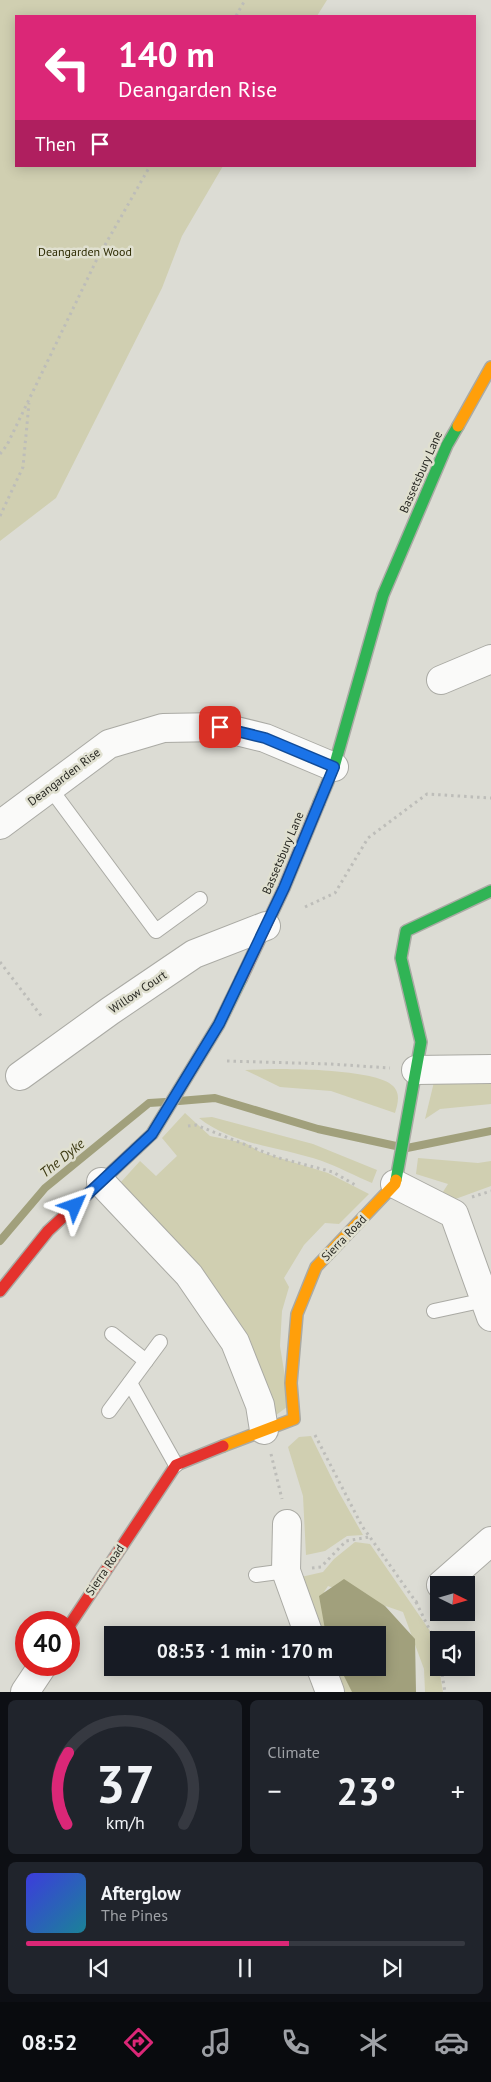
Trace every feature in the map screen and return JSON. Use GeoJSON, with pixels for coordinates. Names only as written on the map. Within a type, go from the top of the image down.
{"type":"FeatureCollection","features":[{"type":"Feature","properties":{"kind":"street","name":"Bassetsbury Lane"},"geometry":{"type":"LineString","coordinates":[[0,1290],[48,1231],[154,1130],[219,1024],[284,888],[334,767],[383,595],[447,445],[491,367]]}},
{"type":"Feature","properties":{"kind":"street"},"geometry":{"type":"LineString","coordinates":[[441,680],[491,658]]}},
{"type":"Feature","properties":{"kind":"street","name":"Deangarden Rise"},"geometry":{"type":"LineString","coordinates":[[0,826],[109,744],[163,728],[220,727],[265,738],[334,767]]}},
{"type":"Feature","properties":{"kind":"street"},"geometry":{"type":"LineString","coordinates":[[488,1308],[454,1214],[392,1183],[421,1042],[401,958],[406,931],[491,891]]}},
{"type":"Feature","properties":{"kind":"street","name":"Willow Court"},"geometry":{"type":"LineString","coordinates":[[20,1076],[110,1011],[194,954],[266,926]]}},
{"type":"Feature","properties":{"kind":"street"},"geometry":{"type":"LineString","coordinates":[[416,1070],[491,1069]]}},
{"type":"Feature","properties":{"kind":"street"},"geometry":{"type":"LineString","coordinates":[[101,1182],[189,1275],[235,1342],[260,1405],[264,1430]]}},
{"type":"Feature","properties":{"kind":"street","name":"Sierra Road"},"geometry":{"type":"LineString","coordinates":[[294,1419],[291,1383],[297,1314],[316,1267],[392,1183]]}},
{"type":"Feature","properties":{"kind":"street"},"geometry":{"type":"LineString","coordinates":[[176,1465],[294,1419]]}},
{"type":"Feature","properties":{"kind":"street","name":"Sierra Road"},"geometry":{"type":"LineString","coordinates":[[79,1611],[176,1465]]}},
{"type":"Feature","properties":{"kind":"street"},"geometry":{"type":"LineString","coordinates":[[287,1524],[286,1571],[306,1626]]}},
{"type":"Feature","properties":{"kind":"street"},"geometry":{"type":"LineString","coordinates":[[451,1576],[491,1541]]}},
{"type":"Feature","properties":{"kind":"street"},"geometry":{"type":"LineString","coordinates":[[26,1692],[36,1676]]}},
{"type":"Feature","properties":{"kind":"street"},"geometry":{"type":"LineString","coordinates":[[324,1676],[330,1692]]}},
{"type":"Feature","properties":{"kind":"lane"},"geometry":{"type":"LineString","coordinates":[[50,788],[156,931],[200,899]]}},
{"type":"Feature","properties":{"kind":"lane"},"geometry":{"type":"LineString","coordinates":[[434,1311],[488,1308]]}},
{"type":"Feature","properties":{"kind":"lane"},"geometry":{"type":"LineString","coordinates":[[112,1334],[146,1362]]}},
{"type":"Feature","properties":{"kind":"lane"},"geometry":{"type":"LineString","coordinates":[[110,1411],[160,1342]]}},
{"type":"Feature","properties":{"kind":"lane"},"geometry":{"type":"LineString","coordinates":[[130,1383],[176,1465]]}},
{"type":"Feature","properties":{"kind":"lane"},"geometry":{"type":"LineString","coordinates":[[256,1575],[286,1571]]}},
{"type":"Feature","properties":{"kind":"path"},"geometry":{"type":"LineString","coordinates":[[237,15],[245,0]]}},
{"type":"Feature","properties":{"kind":"path"},"geometry":{"type":"LineString","coordinates":[[0,454],[7,445],[97,259],[149,167]]}},
{"type":"Feature","properties":{"kind":"path"},"geometry":{"type":"LineString","coordinates":[[0,516],[22,467],[29,400]]}},
{"type":"Feature","properties":{"kind":"path"},"geometry":{"type":"LineString","coordinates":[[266,926],[335,893],[368,838],[427,794],[491,798]]}},
{"type":"Feature","properties":{"kind":"path"},"geometry":{"type":"LineString","coordinates":[[0,962],[42,1017]]}},
{"type":"Feature","properties":{"kind":"path"},"geometry":{"type":"LineString","coordinates":[[198,1060],[330,1064],[416,1070]]}},
{"type":"Feature","properties":{"kind":"path"},"geometry":{"type":"LineString","coordinates":[[154,1130],[196,1125],[279,1158],[333,1172],[392,1183]]}},
{"type":"Feature","properties":{"kind":"path"},"geometry":{"type":"LineString","coordinates":[[294,1419],[311,1427],[369,1537],[430,1590]]}},
{"type":"Feature","properties":{"kind":"path"},"geometry":{"type":"LineString","coordinates":[[264,1430],[276,1471],[287,1524]]}},
{"type":"Feature","properties":{"kind":"path"},"geometry":{"type":"LineString","coordinates":[[286,1571],[321,1567],[346,1541],[369,1537]]}},
{"type":"Feature","properties":{"kind":"path"},"geometry":{"type":"LineString","coordinates":[[442,1676],[445,1692]]}},
{"type":"Feature","properties":{"kind":"green space","name":"Deangarden Wood"},"geometry":{"type":"Polygon","coordinates":[[[0,0],[327,0],[318,15],[15,15],[15,167],[222,167],[182,236],[162,288],[56,498],[0,541],[0,0]]]}},
{"type":"Feature","properties":{"kind":"green space"},"geometry":{"type":"Polygon","coordinates":[[[272,1069],[339,1072],[376,1078],[389,1083],[396,1090],[398,1099],[395,1113],[331,1091],[280,1087],[245,1070],[272,1069]]]}},
{"type":"Feature","properties":{"kind":"green space"},"geometry":{"type":"Polygon","coordinates":[[[491,1076],[491,1104],[440,1109],[425,1119],[434,1082],[491,1076]]]}},
{"type":"Feature","properties":{"kind":"green space"},"geometry":{"type":"Polygon","coordinates":[[[185,1113],[210,1136],[245,1143],[260,1152],[328,1173],[369,1194],[339,1224],[325,1223],[304,1245],[284,1278],[289,1287],[282,1311],[280,1346],[287,1407],[272,1418],[262,1395],[111,1193],[140,1161],[156,1176],[177,1156],[162,1138],[185,1113]]]}},
{"type":"Feature","properties":{"kind":"green space"},"geometry":{"type":"Polygon","coordinates":[[[212,1117],[313,1144],[377,1170],[372,1183],[322,1161],[242,1140],[212,1127],[199,1118],[212,1117]]]}},
{"type":"Feature","properties":{"kind":"green space"},"geometry":{"type":"Polygon","coordinates":[[[418,1158],[478,1163],[491,1161],[491,1186],[450,1201],[441,1195],[448,1184],[416,1174],[418,1158]]]}},
{"type":"Feature","properties":{"kind":"green space"},"geometry":{"type":"Polygon","coordinates":[[[311,1436],[337,1489],[363,1535],[347,1536],[325,1551],[306,1555],[303,1496],[288,1447],[299,1437],[311,1436]]]}},
{"type":"Feature","properties":{"kind":"green space"},"geometry":{"type":"Polygon","coordinates":[[[355,1542],[370,1544],[430,1631],[430,1676],[440,1676],[443,1692],[425,1692],[424,1669],[403,1612],[328,1586],[324,1592],[331,1626],[317,1626],[301,1577],[323,1572],[334,1559],[355,1542]]]}},
{"type":"Feature","properties":{"kind":"green space"},"geometry":{"type":"Polygon","coordinates":[[[337,1676],[352,1676],[363,1692],[345,1692],[337,1676]]]}},
{"type":"Feature","properties":{"kind":"shaded area"},"geometry":{"type":"Polygon","coordinates":[[[344,1579],[385,1606],[415,1639],[416,1692],[352,1692],[344,1676],[386,1676],[386,1626],[324,1626],[319,1596],[344,1579]]]}},
{"type":"Feature","properties":{"kind":"waterway"},"geometry":{"type":"LineString","coordinates":[[179,1101],[215,1098],[318,1129],[396,1146]]}},
{"type":"Feature","properties":{"kind":"waterway","name":"The Dyke"},"geometry":{"type":"LineString","coordinates":[[0,1241],[45,1188],[149,1103],[165,1102]]}},
{"type":"Feature","properties":{"kind":"waterway"},"geometry":{"type":"LineString","coordinates":[[407,1148],[491,1131]]}},
{"type":"Feature","properties":{"kind":"traffic: fast"},"geometry":{"type":"LineString","coordinates":[[319,803],[334,767],[383,595],[447,445],[458,426]]}},
{"type":"Feature","properties":{"kind":"traffic: fast"},"geometry":{"type":"LineString","coordinates":[[396,1180],[421,1042],[401,958],[406,931],[491,891]]}},
{"type":"Feature","properties":{"kind":"traffic: fast"},"geometry":{"type":"LineString","coordinates":[[136,1149],[152,1134],[219,1024],[241,979]]}},
{"type":"Feature","properties":{"kind":"traffic: slow"},"geometry":{"type":"LineString","coordinates":[[458,426],[491,367]]}},
{"type":"Feature","properties":{"kind":"traffic: slow"},"geometry":{"type":"LineString","coordinates":[[223,1446],[294,1419],[291,1383],[297,1314],[316,1267],[395,1184],[396,1180]]}},
{"type":"Feature","properties":{"kind":"traffic: jam"},"geometry":{"type":"LineString","coordinates":[[241,979],[284,888],[319,803]]}},
{"type":"Feature","properties":{"kind":"traffic: jam"},"geometry":{"type":"LineString","coordinates":[[0,1291],[48,1231],[136,1149]]}},
{"type":"Feature","properties":{"kind":"traffic: jam"},"geometry":{"type":"LineString","coordinates":[[79,1611],[176,1465],[223,1446]]}},
{"type":"Feature","properties":{"kind":"route"},"geometry":{"type":"LineString","coordinates":[[75,1206],[152,1134],[219,1024],[284,888],[334,767],[265,738],[220,727]]}}]}
